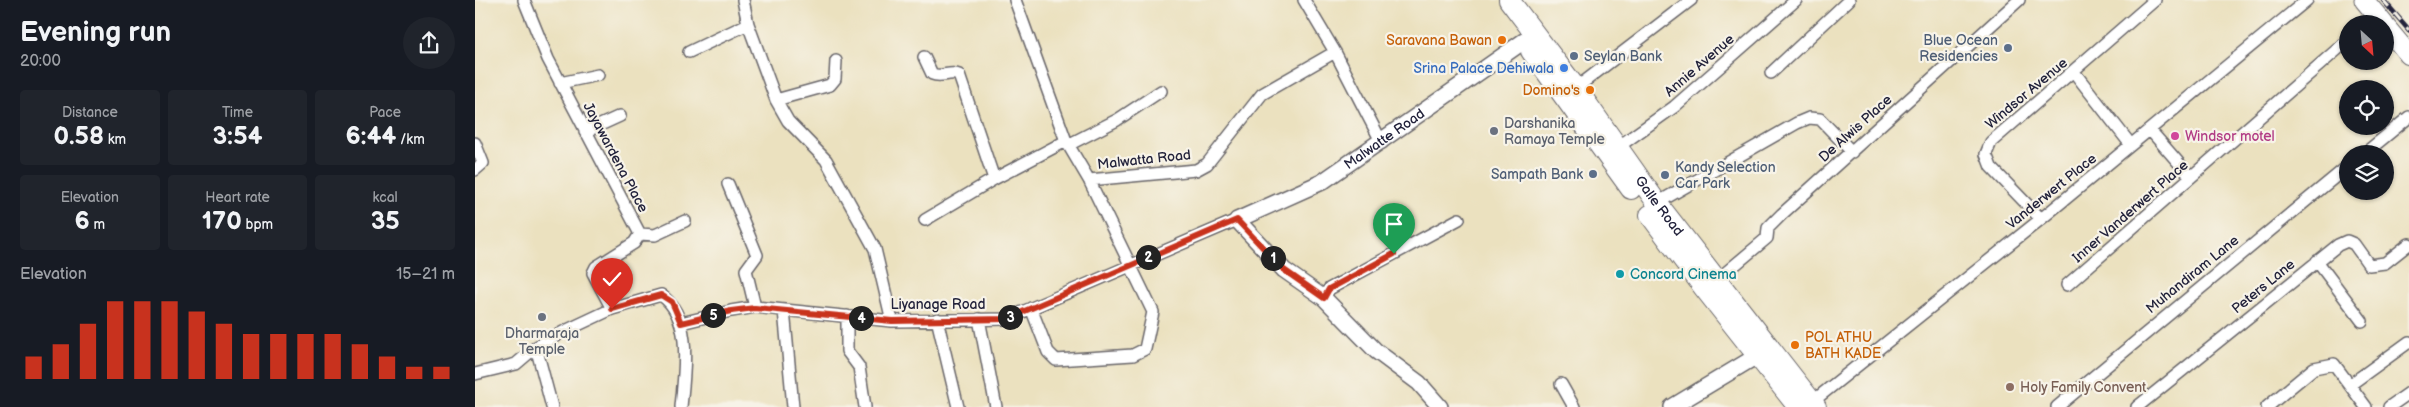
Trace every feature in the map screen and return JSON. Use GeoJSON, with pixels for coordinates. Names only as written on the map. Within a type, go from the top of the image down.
{"type":"FeatureCollection","features":[{"type":"Feature","properties":{"kind":"highway","name":"Galle Road"},"geometry":{"type":"LineString","coordinates":[[1509,1],[1576,88],[1657,203],[1717,280],[1763,352]]}},
{"type":"Feature","properties":{"kind":"highway","name":"Galle Road"},"geometry":{"type":"LineString","coordinates":[[1509,1],[1524,41],[1698,280],[1809,405]]}},
{"type":"Feature","properties":{"kind":"main road"},"geometry":{"type":"LineString","coordinates":[[2364,0],[2374,15]]}},
{"type":"Feature","properties":{"kind":"main road"},"geometry":{"type":"LineString","coordinates":[[2394,39],[2409,55]]}},
{"type":"Feature","properties":{"kind":"street","name":"Jayawardena Place"},"geometry":{"type":"LineString","coordinates":[[524,0],[547,59],[640,234],[633,243],[596,267],[593,273],[612,309]]}},
{"type":"Feature","properties":{"kind":"street"},"geometry":{"type":"LineString","coordinates":[[756,0],[743,2],[748,24],[776,100],[788,121],[826,160],[875,249],[892,321]]}},
{"type":"Feature","properties":{"kind":"street","name":"Malwatta Road"},"geometry":{"type":"LineString","coordinates":[[1015,0],[1067,143],[1089,180],[1153,312],[1145,349],[1133,355],[1056,360],[1048,352],[1031,308]]}},
{"type":"Feature","properties":{"kind":"street"},"geometry":{"type":"LineString","coordinates":[[1304,0],[1335,52],[1382,143]]}},
{"type":"Feature","properties":{"kind":"street"},"geometry":{"type":"LineString","coordinates":[[1576,88],[1691,0]]}},
{"type":"Feature","properties":{"kind":"street","name":"Annie Avenue"},"geometry":{"type":"LineString","coordinates":[[1618,147],[1674,107],[1796,0]]}},
{"type":"Feature","properties":{"kind":"street"},"geometry":{"type":"LineString","coordinates":[[1771,73],[1849,0]]}},
{"type":"Feature","properties":{"kind":"street","name":"De Alwis Place"},"geometry":{"type":"LineString","coordinates":[[1717,280],[1767,238],[1768,228],[2019,0]]}},
{"type":"Feature","properties":{"kind":"street","name":"Windsor Avenue"},"geometry":{"type":"LineString","coordinates":[[2041,220],[1991,167],[1986,154],[1991,142],[2155,0]]}},
{"type":"Feature","properties":{"kind":"street","name":"Vanderwert Place"},"geometry":{"type":"LineString","coordinates":[[1809,405],[2041,220],[2307,0]]}},
{"type":"Feature","properties":{"kind":"street"},"geometry":{"type":"LineString","coordinates":[[689,52],[748,24]]}},
{"type":"Feature","properties":{"kind":"street","name":"Malwatte Road"},"geometry":{"type":"LineString","coordinates":[[1237,220],[1322,182],[1382,143],[1524,41]]}},
{"type":"Feature","properties":{"kind":"street","name":"Inner Vanderwert Place"},"geometry":{"type":"LineString","coordinates":[[2067,285],[2339,48]]}},
{"type":"Feature","properties":{"kind":"street","name":"Malwatta Road"},"geometry":{"type":"LineString","coordinates":[[1089,180],[1196,170],[1207,164],[1262,94],[1335,52]]}},
{"type":"Feature","properties":{"kind":"street"},"geometry":{"type":"LineString","coordinates":[[924,57],[932,74],[937,76],[954,73],[959,75],[994,179]]}},
{"type":"Feature","properties":{"kind":"street"},"geometry":{"type":"LineString","coordinates":[[776,100],[833,83],[836,61]]}},
{"type":"Feature","properties":{"kind":"street"},"geometry":{"type":"LineString","coordinates":[[2074,72],[2131,145]]}},
{"type":"Feature","properties":{"kind":"street"},"geometry":{"type":"LineString","coordinates":[[560,83],[599,75]]}},
{"type":"Feature","properties":{"kind":"street"},"geometry":{"type":"LineString","coordinates":[[925,220],[994,179],[1117,120],[1161,91]]}},
{"type":"Feature","properties":{"kind":"street"},"geometry":{"type":"LineString","coordinates":[[585,132],[620,116]]}},
{"type":"Feature","properties":{"kind":"street"},"geometry":{"type":"LineString","coordinates":[[2375,145],[2409,117]]}},
{"type":"Feature","properties":{"kind":"street"},"geometry":{"type":"LineString","coordinates":[[1657,203],[1809,118],[1820,119],[1852,152]]}},
{"type":"Feature","properties":{"kind":"street"},"geometry":{"type":"LineString","coordinates":[[2150,130],[2191,178]]}},
{"type":"Feature","properties":{"kind":"street"},"geometry":{"type":"LineString","coordinates":[[475,143],[483,159],[483,163],[475,170]]}},
{"type":"Feature","properties":{"kind":"street","name":"Muhandiram Lane"},"geometry":{"type":"LineString","coordinates":[[2057,407],[2339,174]]}},
{"type":"Feature","properties":{"kind":"street"},"geometry":{"type":"LineString","coordinates":[[728,184],[757,255],[746,270],[755,308]]}},
{"type":"Feature","properties":{"kind":"street"},"geometry":{"type":"LineString","coordinates":[[1324,298],[1329,289],[1459,219]]}},
{"type":"Feature","properties":{"kind":"street"},"geometry":{"type":"LineString","coordinates":[[1237,220],[1284,270],[1324,298],[1376,352],[1419,383],[1441,407]]}},
{"type":"Feature","properties":{"kind":"street","name":"Liyanage Road"},"geometry":{"type":"LineString","coordinates":[[681,323],[731,311],[755,308],[892,321],[1006,319],[1237,220]]}},
{"type":"Feature","properties":{"kind":"street"},"geometry":{"type":"LineString","coordinates":[[640,234],[655,235],[685,221]]}},
{"type":"Feature","properties":{"kind":"street","name":"Peters Lane"},"geometry":{"type":"LineString","coordinates":[[2137,407],[2338,245],[2347,241],[2354,244],[2369,265],[2385,263],[2409,244]]}},
{"type":"Feature","properties":{"kind":"street"},"geometry":{"type":"LineString","coordinates":[[2317,261],[2362,321]]}},
{"type":"Feature","properties":{"kind":"street"},"geometry":{"type":"LineString","coordinates":[[475,374],[516,364],[537,347],[563,332],[612,309],[661,295],[672,302],[681,323],[685,362],[681,407]]}},
{"type":"Feature","properties":{"kind":"street"},"geometry":{"type":"LineString","coordinates":[[784,310],[793,407]]}},
{"type":"Feature","properties":{"kind":"street"},"geometry":{"type":"LineString","coordinates":[[847,316],[847,351],[859,367],[865,407]]}},
{"type":"Feature","properties":{"kind":"street"},"geometry":{"type":"LineString","coordinates":[[937,319],[958,407]]}},
{"type":"Feature","properties":{"kind":"street"},"geometry":{"type":"LineString","coordinates":[[979,319],[997,407]]}},
{"type":"Feature","properties":{"kind":"street"},"geometry":{"type":"LineString","coordinates":[[2351,384],[2409,342]]}},
{"type":"Feature","properties":{"kind":"street"},"geometry":{"type":"LineString","coordinates":[[537,347],[552,407]]}},
{"type":"Feature","properties":{"kind":"street"},"geometry":{"type":"LineString","coordinates":[[1672,407],[1763,352]]}},
{"type":"Feature","properties":{"kind":"street"},"geometry":{"type":"LineString","coordinates":[[2267,407],[2314,368],[2334,364],[2351,384],[2366,407]]}},
{"type":"Feature","properties":{"kind":"street"},"geometry":{"type":"LineString","coordinates":[[1561,384],[1574,407]]}},
{"type":"Feature","properties":{"kind":"street"},"geometry":{"type":"LineString","coordinates":[[2389,407],[2409,393]]}},
{"type":"Feature","properties":{"kind":"railway"},"geometry":{"type":"LineString","coordinates":[[2383,0],[2409,30]]}},
{"type":"Feature","properties":{"kind":"place","name":"Saravana Bawan"},"geometry":{"type":"Point","coordinates":[1502,40]}},
{"type":"Feature","properties":{"kind":"place","name":"Blue Ocean Residencies"},"geometry":{"type":"Point","coordinates":[2008,48]}},
{"type":"Feature","properties":{"kind":"place","name":"Seylan Bank"},"geometry":{"type":"Point","coordinates":[1574,56]}},
{"type":"Feature","properties":{"kind":"place","name":"Srina Palace Dehiwala"},"geometry":{"type":"Point","coordinates":[1564,68]}},
{"type":"Feature","properties":{"kind":"place","name":"Domino's"},"geometry":{"type":"Point","coordinates":[1590,90]}},
{"type":"Feature","properties":{"kind":"place","name":"Darshanika Ramaya Temple"},"geometry":{"type":"Point","coordinates":[1494,131]}},
{"type":"Feature","properties":{"kind":"place","name":"Windsor motel"},"geometry":{"type":"Point","coordinates":[2175,136]}},
{"type":"Feature","properties":{"kind":"place","name":"Sampath Bank"},"geometry":{"type":"Point","coordinates":[1593,174]}},
{"type":"Feature","properties":{"kind":"place","name":"Kandy Selection Car Park"},"geometry":{"type":"Point","coordinates":[1665,175]}},
{"type":"Feature","properties":{"kind":"place","name":"Concord Cinema"},"geometry":{"type":"Point","coordinates":[1620,274]}},
{"type":"Feature","properties":{"kind":"place","name":"Dharmaraja Temple"},"geometry":{"type":"Point","coordinates":[542,317]}},
{"type":"Feature","properties":{"kind":"place","name":"POL ATHU BATH KADE"},"geometry":{"type":"Point","coordinates":[1795,345]}},
{"type":"Feature","properties":{"kind":"place","name":"Holy Family Convent"},"geometry":{"type":"Point","coordinates":[2010,387]}},
{"type":"Feature","properties":{"kind":"route"},"geometry":{"type":"LineString","coordinates":[[612,309],[661,295],[672,302],[681,323],[731,311],[755,308],[892,321],[1006,319],[1237,220],[1284,270],[1324,298],[1329,289],[1394,254]]}}]}
